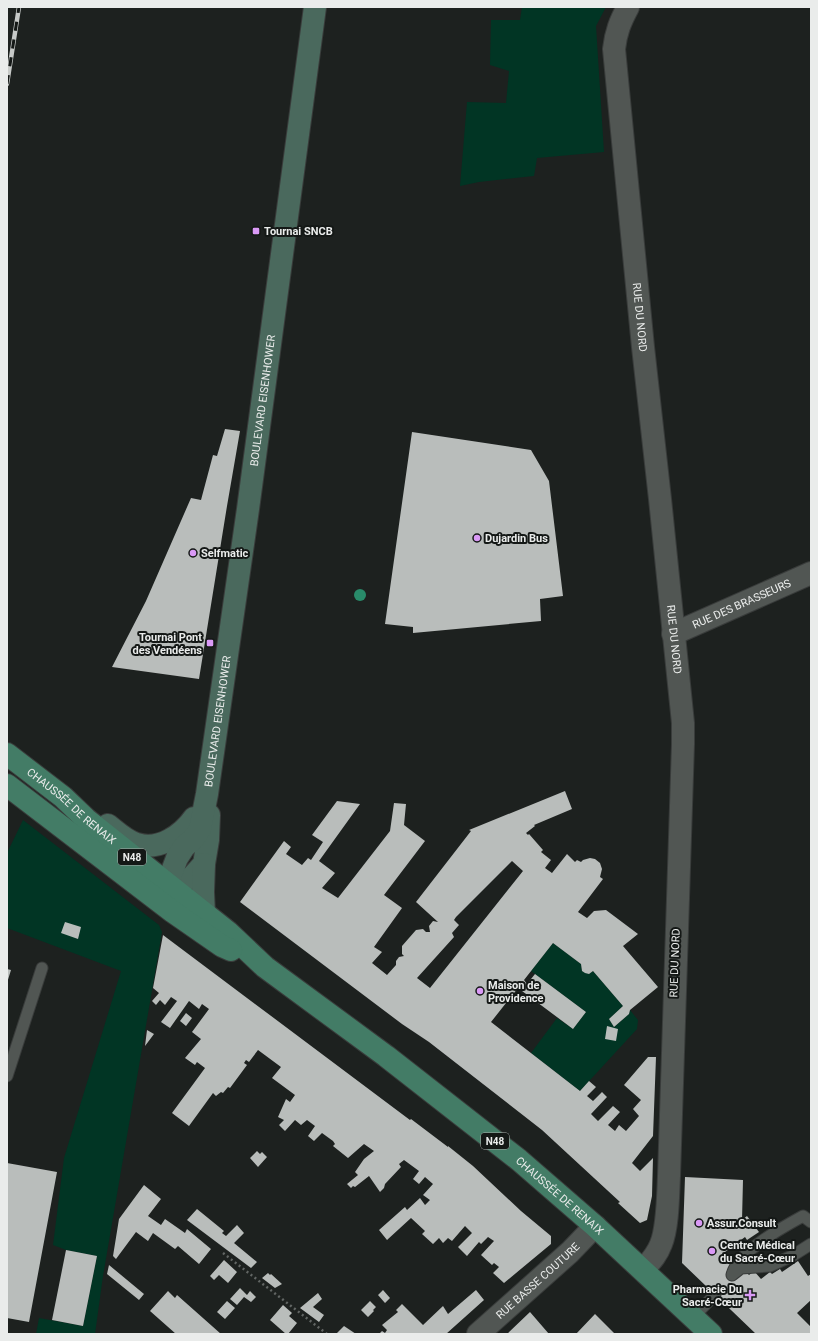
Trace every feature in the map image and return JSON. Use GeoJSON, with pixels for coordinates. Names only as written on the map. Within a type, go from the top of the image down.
{"type":"FeatureCollection","features":[{"type":"Feature","properties":{"kind":"main road","name":"CHAUSSÉE DE RENAIX"},"geometry":{"type":"LineString","coordinates":[[7,754],[64,797],[86,819],[228,932],[265,967],[386,1056],[519,1160],[644,1270],[711,1334]]}},
{"type":"Feature","properties":{"kind":"main road","name":"CHAUSSÉE DE RENAIX"},"geometry":{"type":"LineString","coordinates":[[7,785],[173,912],[222,946],[265,967]]}},
{"type":"Feature","properties":{"kind":"street","name":"BOULEVARD EISENHOWER"},"geometry":{"type":"LineString","coordinates":[[173,912],[169,900],[168,885],[171,874],[177,858],[184,847],[194,838],[200,829],[207,794],[248,509],[315,7]]}},
{"type":"Feature","properties":{"kind":"street","name":"RUE DU NORD"},"geometry":{"type":"LineString","coordinates":[[628,7],[615,34],[614,50],[683,723],[669,1176],[666,1222],[662,1243],[654,1258],[644,1270]]}},
{"type":"Feature","properties":{"kind":"street","name":"RUE DES BRASSEURS"},"geometry":{"type":"LineString","coordinates":[[673,634],[811,573]]}},
{"type":"Feature","properties":{"kind":"street","name":"BOULEVARD EISENHOWER"},"geometry":{"type":"LineString","coordinates":[[64,797],[76,801],[126,839],[137,844],[148,846],[172,839],[190,824],[199,811],[207,794]]}},
{"type":"Feature","properties":{"kind":"street","name":"BOULEVARD EISENHOWER"},"geometry":{"type":"LineString","coordinates":[[204,914],[204,864],[209,828],[207,794]]}},
{"type":"Feature","properties":{"kind":"street"},"geometry":{"type":"LineString","coordinates":[[140,887],[178,883],[192,877],[204,864]]}},
{"type":"Feature","properties":{"kind":"street","name":"RUE BASSE COUTURE"},"geometry":{"type":"LineString","coordinates":[[478,1334],[570,1252],[595,1226]]}},
{"type":"Feature","properties":{"kind":"lane"},"geometry":{"type":"LineString","coordinates":[[7,1076],[42,968]]}},
{"type":"Feature","properties":{"kind":"lane"},"geometry":{"type":"LineString","coordinates":[[811,1222],[803,1216],[780,1228],[741,1257],[732,1275],[741,1268],[770,1266],[792,1256],[811,1244]]}},
{"type":"Feature","properties":{"kind":"lane"},"geometry":{"type":"LineString","coordinates":[[693,1317],[715,1295]]}},
{"type":"Feature","properties":{"kind":"path"},"geometry":{"type":"LineString","coordinates":[[223,1253],[327,1334]]}},
{"type":"Feature","properties":{"kind":"green space"},"geometry":{"type":"Polygon","coordinates":[[[522,7],[606,7],[596,26],[604,152],[537,158],[534,176],[479,182],[460,186],[467,102],[506,103],[509,71],[490,65],[491,20],[520,20],[522,7]]]}},
{"type":"Feature","properties":{"kind":"green space"},"geometry":{"type":"Polygon","coordinates":[[[23,820],[159,925],[162,932],[103,1276],[95,1334],[36,1334],[39,1318],[83,1326],[97,1256],[66,1250],[53,1245],[64,1158],[121,971],[7,928],[7,853],[23,820]]]}},
{"type":"Feature","properties":{"kind":"green space"},"geometry":{"type":"Polygon","coordinates":[[[553,943],[581,964],[582,971],[589,974],[593,971],[623,1006],[609,1019],[614,1027],[629,1014],[630,1010],[638,1020],[637,1029],[580,1091],[531,1053],[557,1018],[573,1029],[586,1012],[531,971],[553,943]]]}},
{"type":"Feature","properties":{"kind":"building","name":"Selfmatic"},"geometry":{"type":"Polygon","coordinates":[[[225,429],[240,431],[199,679],[112,667],[146,601],[191,498],[201,500],[213,455],[217,456],[225,429]]]}},
{"type":"Feature","properties":{"kind":"building","name":"Dujardin Bus"},"geometry":{"type":"Polygon","coordinates":[[[412,432],[531,450],[549,481],[563,596],[540,599],[541,621],[413,633],[413,627],[385,624],[412,432]]]}},
{"type":"Feature","properties":{"kind":"building"},"geometry":{"type":"Polygon","coordinates":[[[565,791],[572,809],[534,825],[535,826],[526,833],[528,835],[529,834],[543,850],[541,852],[551,860],[545,868],[552,873],[567,854],[575,862],[577,860],[581,862],[590,858],[595,859],[600,863],[602,869],[600,877],[603,879],[578,912],[587,918],[594,911],[606,910],[638,934],[623,946],[658,987],[630,1010],[629,1014],[614,1027],[609,1019],[623,1006],[593,971],[589,974],[582,971],[581,964],[553,943],[524,980],[527,984],[535,974],[586,1012],[573,1029],[518,988],[491,1022],[580,1091],[589,1081],[596,1087],[587,1096],[593,1101],[602,1092],[607,1097],[591,1114],[598,1121],[613,1106],[620,1112],[608,1125],[615,1131],[619,1125],[626,1131],[639,1116],[633,1109],[641,1100],[624,1085],[648,1057],[656,1057],[653,1136],[632,1163],[640,1171],[653,1158],[652,1196],[647,1220],[640,1223],[618,1203],[620,1202],[542,1130],[429,1042],[402,1024],[240,902],[284,841],[291,847],[286,854],[302,865],[308,858],[311,860],[323,842],[312,835],[337,801],[360,804],[319,861],[335,873],[322,888],[338,898],[390,831],[394,803],[406,804],[404,825],[425,841],[384,895],[402,908],[374,947],[382,952],[372,963],[387,975],[396,965],[396,961],[399,957],[404,956],[402,954],[402,946],[416,930],[423,929],[426,932],[430,932],[429,926],[433,921],[438,922],[416,902],[471,831],[469,830],[565,791]],[[512,861],[456,917],[454,920],[459,925],[452,933],[454,937],[417,978],[430,988],[523,871],[512,861]]]}},
{"type":"Feature","properties":{"kind":"building"},"geometry":{"type":"Polygon","coordinates":[[[65,922],[81,927],[78,939],[61,933],[65,922]]]}},
{"type":"Feature","properties":{"kind":"building"},"geometry":{"type":"Polygon","coordinates":[[[163,935],[410,1120],[411,1119],[448,1146],[473,1166],[521,1211],[551,1236],[551,1244],[504,1283],[493,1273],[499,1267],[494,1263],[492,1265],[481,1255],[494,1241],[488,1237],[481,1244],[479,1242],[467,1256],[458,1247],[472,1233],[465,1226],[452,1241],[448,1238],[443,1243],[439,1238],[433,1244],[422,1234],[425,1231],[411,1218],[387,1240],[379,1230],[405,1207],[407,1210],[420,1198],[425,1205],[430,1200],[423,1195],[433,1184],[425,1177],[419,1184],[413,1179],[419,1171],[404,1160],[399,1164],[401,1167],[385,1184],[384,1188],[380,1192],[369,1176],[355,1187],[353,1186],[351,1188],[347,1184],[358,1175],[355,1172],[364,1159],[374,1151],[364,1144],[348,1158],[333,1146],[335,1144],[333,1141],[322,1133],[314,1141],[308,1136],[315,1126],[307,1120],[301,1125],[295,1120],[285,1131],[279,1125],[284,1120],[278,1117],[286,1099],[290,1102],[295,1095],[272,1078],[281,1067],[258,1050],[249,1062],[246,1060],[244,1063],[247,1065],[230,1088],[228,1087],[223,1093],[221,1092],[216,1096],[213,1093],[189,1126],[172,1113],[205,1068],[197,1062],[195,1065],[185,1058],[201,1039],[192,1032],[209,1009],[202,1004],[199,1009],[189,1001],[170,1028],[161,1022],[177,1001],[171,997],[165,1005],[160,1000],[156,1005],[152,1001],[159,993],[153,988],[163,935]]]}},
{"type":"Feature","properties":{"kind":"building"},"geometry":{"type":"Polygon","coordinates":[[[7,969],[11,970],[7,983],[7,969]]]}},
{"type":"Feature","properties":{"kind":"building"},"geometry":{"type":"Polygon","coordinates":[[[186,1013],[192,1018],[186,1026],[180,1021],[186,1013]]]}},
{"type":"Feature","properties":{"kind":"building"},"geometry":{"type":"Polygon","coordinates":[[[607,1026],[618,1029],[616,1041],[605,1039],[607,1026]]]}},
{"type":"Feature","properties":{"kind":"building"},"geometry":{"type":"Polygon","coordinates":[[[147,1030],[154,1034],[145,1046],[147,1030]]]}},
{"type":"Feature","properties":{"kind":"building"},"geometry":{"type":"Polygon","coordinates":[[[257,1151],[260,1154],[262,1152],[267,1157],[258,1167],[250,1158],[257,1151]]]}},
{"type":"Feature","properties":{"kind":"building"},"geometry":{"type":"Polygon","coordinates":[[[7,1163],[57,1172],[29,1322],[7,1318],[7,1163]]]}},
{"type":"Feature","properties":{"kind":"building"},"geometry":{"type":"Polygon","coordinates":[[[685,1177],[743,1180],[742,1220],[747,1216],[759,1232],[747,1240],[745,1237],[721,1255],[731,1265],[727,1270],[729,1272],[744,1270],[749,1275],[754,1271],[761,1279],[770,1272],[772,1274],[780,1269],[782,1272],[798,1261],[808,1276],[811,1274],[811,1300],[797,1313],[811,1327],[811,1334],[756,1334],[682,1263],[685,1177]]]}},
{"type":"Feature","properties":{"kind":"building"},"geometry":{"type":"Polygon","coordinates":[[[144,1185],[161,1199],[148,1216],[161,1225],[165,1219],[185,1233],[187,1229],[211,1249],[199,1264],[178,1246],[175,1249],[153,1233],[148,1241],[136,1232],[116,1259],[113,1256],[119,1219],[144,1185]]]}},
{"type":"Feature","properties":{"kind":"building"},"geometry":{"type":"Polygon","coordinates":[[[197,1209],[224,1231],[222,1233],[226,1236],[237,1225],[244,1233],[234,1243],[257,1262],[251,1268],[187,1220],[197,1209]]]}},
{"type":"Feature","properties":{"kind":"building"},"geometry":{"type":"Polygon","coordinates":[[[66,1250],[97,1256],[83,1326],[52,1320],[66,1250]]]}},
{"type":"Feature","properties":{"kind":"building"},"geometry":{"type":"Polygon","coordinates":[[[224,1260],[237,1272],[228,1283],[219,1275],[214,1280],[210,1276],[224,1260]]]}},
{"type":"Feature","properties":{"kind":"building"},"geometry":{"type":"Polygon","coordinates":[[[109,1265],[144,1294],[139,1300],[107,1274],[109,1265]]]}},
{"type":"Feature","properties":{"kind":"building"},"geometry":{"type":"Polygon","coordinates":[[[268,1273],[282,1284],[275,1288],[262,1278],[268,1273]]]}},
{"type":"Feature","properties":{"kind":"building"},"geometry":{"type":"Polygon","coordinates":[[[240,1288],[247,1295],[250,1291],[256,1297],[251,1302],[244,1297],[237,1305],[230,1299],[240,1288]]]}},
{"type":"Feature","properties":{"kind":"building"},"geometry":{"type":"Polygon","coordinates":[[[383,1290],[390,1298],[385,1303],[378,1295],[383,1290]]]}},
{"type":"Feature","properties":{"kind":"building"},"geometry":{"type":"Polygon","coordinates":[[[476,1290],[484,1300],[446,1334],[379,1334],[382,1331],[385,1333],[387,1330],[382,1325],[398,1312],[396,1310],[402,1304],[423,1325],[443,1306],[448,1314],[476,1290]]]}},
{"type":"Feature","properties":{"kind":"building"},"geometry":{"type":"Polygon","coordinates":[[[168,1291],[175,1298],[177,1295],[221,1334],[176,1334],[150,1311],[168,1291]]]}},
{"type":"Feature","properties":{"kind":"building"},"geometry":{"type":"Polygon","coordinates":[[[318,1293],[322,1299],[313,1307],[324,1315],[319,1322],[300,1308],[318,1293]]]}},
{"type":"Feature","properties":{"kind":"building"},"geometry":{"type":"Polygon","coordinates":[[[227,1301],[235,1308],[225,1319],[217,1312],[227,1301]]]}},
{"type":"Feature","properties":{"kind":"building"},"geometry":{"type":"Polygon","coordinates":[[[370,1301],[376,1307],[368,1317],[361,1310],[370,1301]]]}},
{"type":"Feature","properties":{"kind":"building"},"geometry":{"type":"Polygon","coordinates":[[[283,1305],[292,1313],[289,1316],[297,1323],[288,1334],[286,1334],[270,1320],[283,1305]]]}},
{"type":"Feature","properties":{"kind":"building"},"geometry":{"type":"Polygon","coordinates":[[[530,1312],[549,1334],[507,1334],[530,1312]]]}},
{"type":"Feature","properties":{"kind":"building"},"geometry":{"type":"Polygon","coordinates":[[[595,1314],[615,1334],[576,1334],[595,1314]]]}},
{"type":"Feature","properties":{"kind":"building"},"geometry":{"type":"Polygon","coordinates":[[[344,1326],[356,1334],[336,1334],[344,1326]]]}},
{"type":"Feature","properties":{"kind":"railway"},"geometry":{"type":"LineString","coordinates":[[7,84],[19,7]]}},
{"type":"Feature","properties":{"kind":"place","name":"Tournai SNCB"},"geometry":{"type":"Point","coordinates":[256,231]}},
{"type":"Feature","properties":{"kind":"place","name":"Dujardin Bus"},"geometry":{"type":"Point","coordinates":[477,538]}},
{"type":"Feature","properties":{"kind":"place","name":"Selfmatic"},"geometry":{"type":"Point","coordinates":[193,553]}},
{"type":"Feature","properties":{"kind":"place","name":"Tournai Pont des Vendéens"},"geometry":{"type":"Point","coordinates":[210,643]}},
{"type":"Feature","properties":{"kind":"place","name":"Maison de Providence"},"geometry":{"type":"Point","coordinates":[480,991]}},
{"type":"Feature","properties":{"kind":"place","name":"Assur.Consult"},"geometry":{"type":"Point","coordinates":[699,1223]}},
{"type":"Feature","properties":{"kind":"place","name":"Centre Médical du Sacré-Cœur"},"geometry":{"type":"Point","coordinates":[712,1251]}},
{"type":"Feature","properties":{"kind":"place","name":"Pharmacie Du Sacré-Cœur"},"geometry":{"type":"Point","coordinates":[750,1295]}}]}
